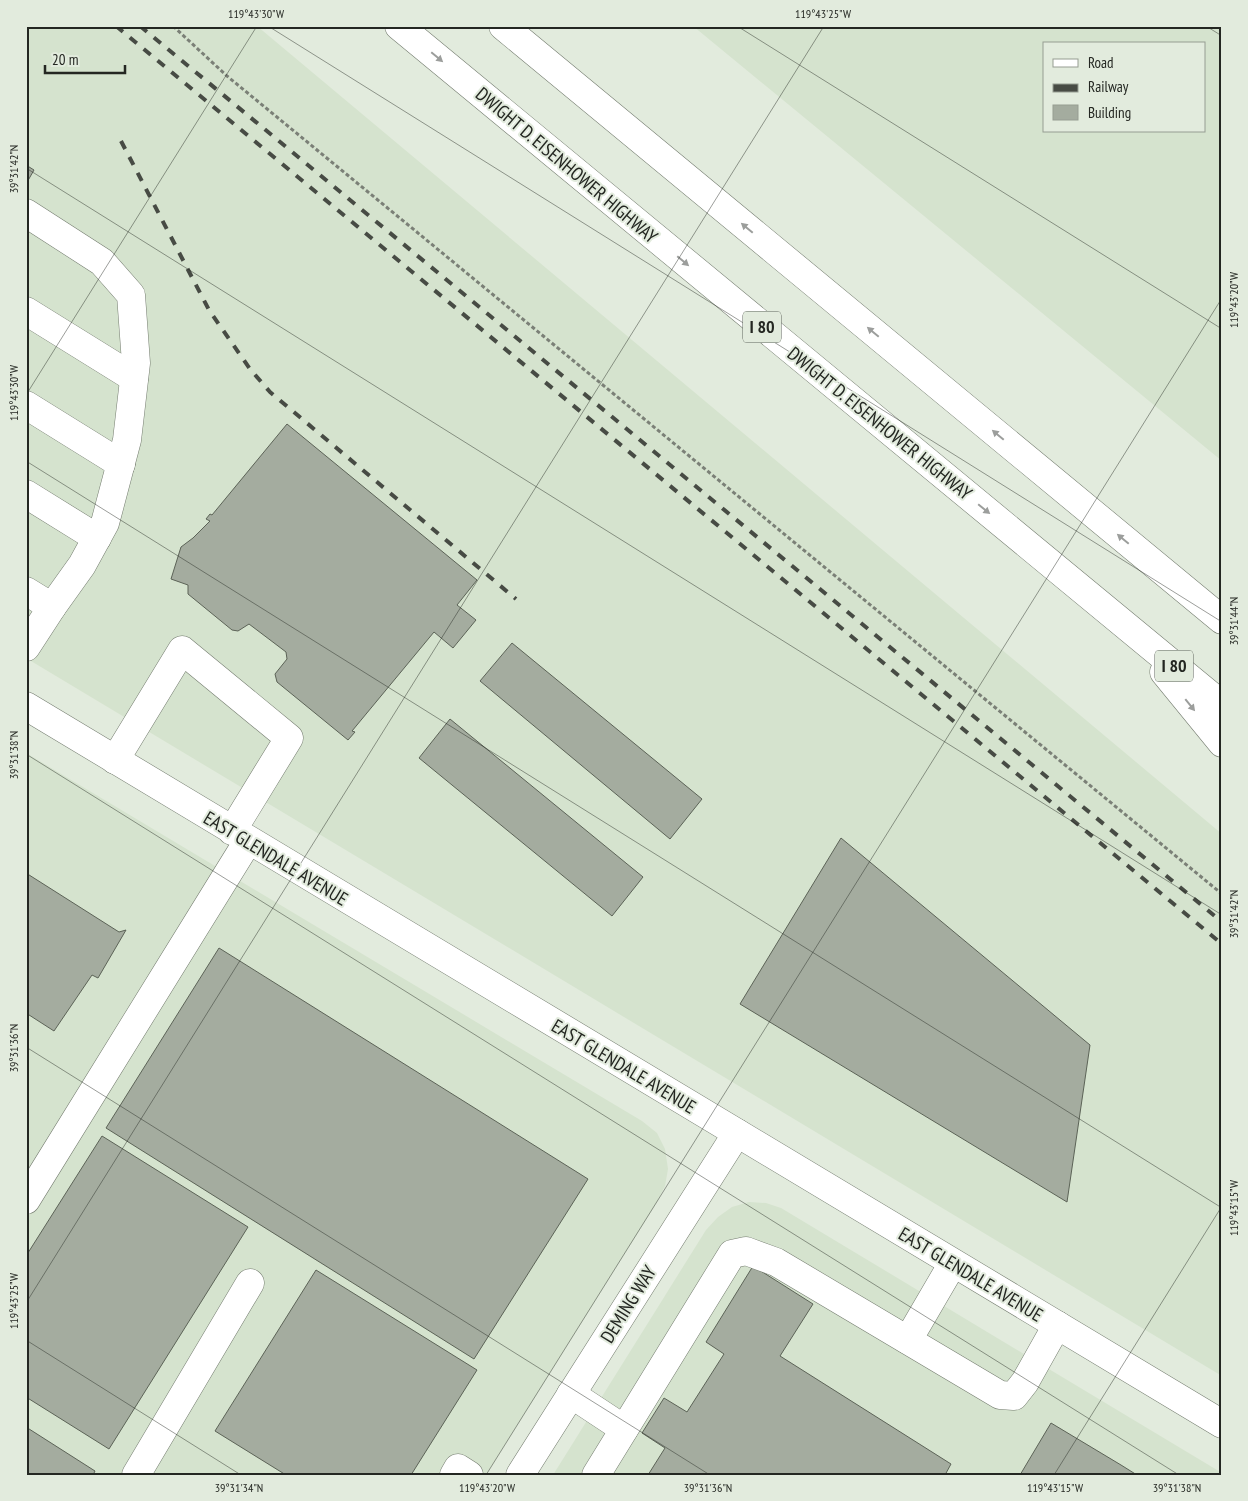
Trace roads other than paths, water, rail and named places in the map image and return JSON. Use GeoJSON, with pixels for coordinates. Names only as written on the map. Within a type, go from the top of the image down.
{"type":"FeatureCollection","features":[{"type":"Feature","properties":{"kind":"main road","name":"DWIGHT D. EISENHOWER HIGHWAY"},"geometry":{"type":"LineString","coordinates":[[399,26],[1222,705]]}},
{"type":"Feature","properties":{"kind":"main road"},"geometry":{"type":"LineString","coordinates":[[503,26],[1222,620]]}},
{"type":"Feature","properties":{"kind":"main road"},"geometry":{"type":"LineString","coordinates":[[26,214],[102,262],[131,295],[136,363],[127,440],[105,523],[82,565],[26,647]]}},
{"type":"Feature","properties":{"kind":"main road"},"geometry":{"type":"LineString","coordinates":[[26,311],[134,378]]}},
{"type":"Feature","properties":{"kind":"main road"},"geometry":{"type":"LineString","coordinates":[[26,405],[121,464]]}},
{"type":"Feature","properties":{"kind":"main road"},"geometry":{"type":"LineString","coordinates":[[26,494],[97,538]]}},
{"type":"Feature","properties":{"kind":"main road"},"geometry":{"type":"LineString","coordinates":[[1161,570],[1222,606]]}},
{"type":"Feature","properties":{"kind":"main road"},"geometry":{"type":"LineString","coordinates":[[26,591],[52,607]]}},
{"type":"Feature","properties":{"kind":"main road"},"geometry":{"type":"LineString","coordinates":[[1127,626],[1222,743]]}},
{"type":"Feature","properties":{"kind":"main road"},"geometry":{"type":"LineString","coordinates":[[26,1200],[240,836],[289,738],[182,650],[115,760]]}},
{"type":"Feature","properties":{"kind":"main road","name":"EAST GLENDALE AVENUE"},"geometry":{"type":"LineString","coordinates":[[26,706],[1222,1424]]}},
{"type":"Feature","properties":{"kind":"main road","name":"DEMING WAY"},"geometry":{"type":"LineString","coordinates":[[520,1475],[737,1133]]}},
{"type":"Feature","properties":{"kind":"main road"},"geometry":{"type":"LineString","coordinates":[[596,1475],[732,1254],[746,1251],[776,1262],[1000,1395],[1014,1396],[1025,1382],[1057,1326]]}},
{"type":"Feature","properties":{"kind":"main road"},"geometry":{"type":"LineString","coordinates":[[908,1340],[953,1263]]}},
{"type":"Feature","properties":{"kind":"main road"},"geometry":{"type":"LineString","coordinates":[[136,1475],[250,1283]]}},
{"type":"Feature","properties":{"kind":"main road"},"geometry":{"type":"LineString","coordinates":[[571,1394],[624,1429]]}},
{"type":"Feature","properties":{"kind":"main road"},"geometry":{"type":"LineString","coordinates":[[454,1475],[458,1468],[469,1475]]}},
{"type":"Feature","properties":{"kind":"railway"},"geometry":{"type":"LineString","coordinates":[[116,26],[1222,944]]}},
{"type":"Feature","properties":{"kind":"railway"},"geometry":{"type":"LineString","coordinates":[[140,26],[1222,922]]}},
{"type":"Feature","properties":{"kind":"railway"},"geometry":{"type":"LineString","coordinates":[[121,141],[209,310],[250,369],[270,392],[516,599]]}}]}
